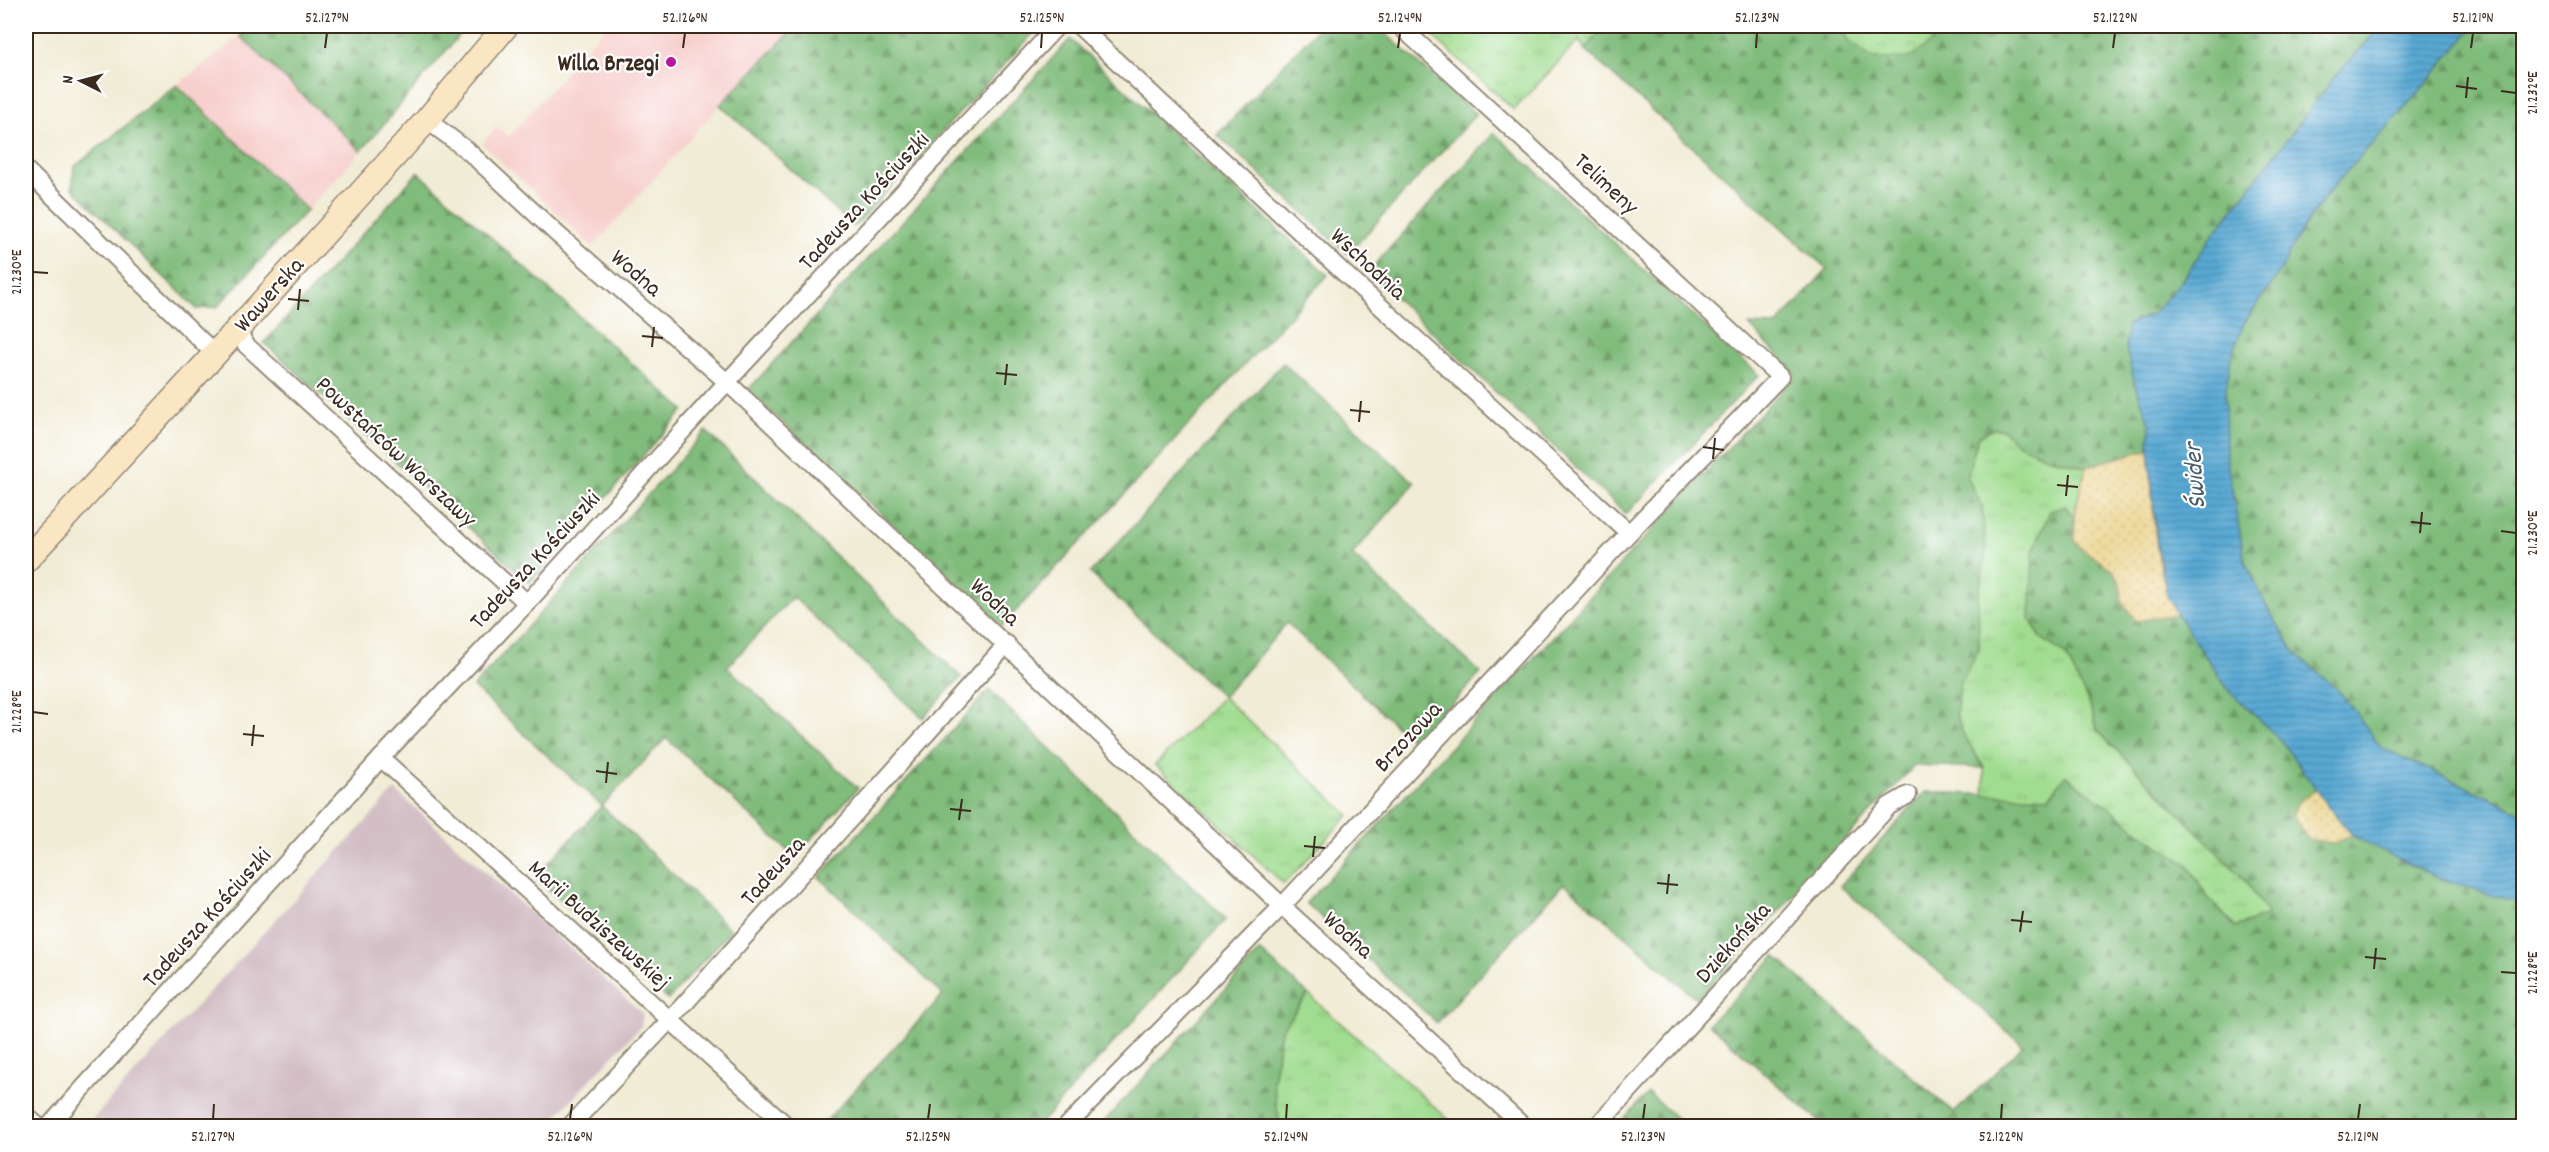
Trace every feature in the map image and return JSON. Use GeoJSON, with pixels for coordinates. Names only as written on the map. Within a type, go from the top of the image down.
{"type":"FeatureCollection","features":[{"type":"Feature","properties":{"kind":"main road","name":"Wawerska"},"geometry":{"type":"LineString","coordinates":[[26,560],[427,120],[506,26]]}},
{"type":"Feature","properties":{"kind":"street","name":"Tadeusza Kościuszki"},"geometry":{"type":"LineString","coordinates":[[49,1126],[381,758],[527,603],[727,382],[1057,26]]}},
{"type":"Feature","properties":{"kind":"street","name":"Wschodnia"},"geometry":{"type":"LineString","coordinates":[[1079,26],[1629,533]]}},
{"type":"Feature","properties":{"kind":"street","name":"Telimeny"},"geometry":{"type":"LineString","coordinates":[[1400,26],[1780,376]]}},
{"type":"Feature","properties":{"kind":"street","name":"Wodna"},"geometry":{"type":"LineString","coordinates":[[427,120],[468,151],[556,233],[727,382],[1282,906],[1523,1126]]}},
{"type":"Feature","properties":{"kind":"street"},"geometry":{"type":"LineString","coordinates":[[26,170],[214,353]]}},
{"type":"Feature","properties":{"kind":"street","name":"Powstańców Warszawy"},"geometry":{"type":"LineString","coordinates":[[237,330],[246,345],[527,603]]}},
{"type":"Feature","properties":{"kind":"street","name":"Brzozowa"},"geometry":{"type":"LineString","coordinates":[[1067,1126],[1282,906],[1629,533],[1780,376]]}},
{"type":"Feature","properties":{"kind":"street","name":"Tadeusza"},"geometry":{"type":"LineString","coordinates":[[570,1126],[670,1020],[1007,644]]}},
{"type":"Feature","properties":{"kind":"street","name":"Marii Budziszewskiej"},"geometry":{"type":"LineString","coordinates":[[381,758],[787,1126]]}},
{"type":"Feature","properties":{"kind":"street","name":"Dziekońska"},"geometry":{"type":"LineString","coordinates":[[1597,1126],[1888,806],[1908,795]]}},
{"type":"Feature","properties":{"kind":"street"},"geometry":{"type":"LineString","coordinates":[[26,1116],[38,1126]]}},
{"type":"Feature","properties":{"kind":"shaded area"},"geometry":{"type":"Polygon","coordinates":[[[606,26],[796,26],[720,105],[593,247],[482,144],[496,126],[509,137],[606,26]]]}},
{"type":"Feature","properties":{"kind":"shaded area"},"geometry":{"type":"Polygon","coordinates":[[[240,36],[361,151],[307,210],[177,85],[240,36]]]}},
{"type":"Feature","properties":{"kind":"shaded area"},"geometry":{"type":"Polygon","coordinates":[[[395,790],[643,1014],[641,1026],[547,1126],[86,1126],[395,790]]]}},
{"type":"Feature","properties":{"kind":"green space"},"geometry":{"type":"Polygon","coordinates":[[[253,26],[467,26],[361,151],[240,36],[253,26]]]}},
{"type":"Feature","properties":{"kind":"green space"},"geometry":{"type":"Polygon","coordinates":[[[796,26],[1040,26],[854,227],[720,105],[796,26]]]}},
{"type":"Feature","properties":{"kind":"green space"},"geometry":{"type":"Polygon","coordinates":[[[1320,26],[1377,26],[1476,114],[1348,254],[1217,135],[1320,26]]]}},
{"type":"Feature","properties":{"kind":"green space"},"geometry":{"type":"Polygon","coordinates":[[[1422,26],[1606,26],[1585,50],[1579,40],[1514,110],[1422,26]]]}},
{"type":"Feature","properties":{"kind":"green space"},"geometry":{"type":"Polygon","coordinates":[[[1606,26],[1839,26],[1849,42],[1932,42],[1936,26],[2381,26],[2334,78],[2210,239],[2183,279],[2153,314],[2127,325],[2126,349],[2136,388],[2150,424],[2149,449],[2086,467],[2044,456],[2013,441],[2003,429],[1992,429],[1978,437],[1967,477],[1982,507],[1986,552],[1978,599],[1979,649],[1961,681],[1956,714],[1963,734],[1984,768],[1915,765],[1697,999],[1564,883],[1437,1023],[1306,903],[1796,375],[1749,325],[1776,326],[1827,269],[1585,50],[1606,26]]]}},
{"type":"Feature","properties":{"kind":"green space"},"geometry":{"type":"Polygon","coordinates":[[[1839,26],[1936,26],[1932,42],[1908,58],[1874,59],[1849,41],[1839,26]]]}},
{"type":"Feature","properties":{"kind":"green space"},"geometry":{"type":"Polygon","coordinates":[[[2474,26],[2523,26],[2523,813],[2382,748],[2340,692],[2295,653],[2268,609],[2245,562],[2226,456],[2225,395],[2231,357],[2244,323],[2277,277],[2301,231],[2331,189],[2425,85],[2474,26]]]}},
{"type":"Feature","properties":{"kind":"green space"},"geometry":{"type":"Polygon","coordinates":[[[1070,39],[1328,275],[1002,626],[748,390],[1070,39]]]}},
{"type":"Feature","properties":{"kind":"green space"},"geometry":{"type":"Polygon","coordinates":[[[177,85],[307,210],[217,307],[197,309],[72,188],[74,167],[177,85]]]}},
{"type":"Feature","properties":{"kind":"green space"},"geometry":{"type":"Polygon","coordinates":[[[1494,133],[1759,375],[1626,514],[1368,272],[1494,133]]]}},
{"type":"Feature","properties":{"kind":"green space"},"geometry":{"type":"Polygon","coordinates":[[[418,172],[684,410],[530,583],[264,343],[418,172]]]}},
{"type":"Feature","properties":{"kind":"green space"},"geometry":{"type":"Polygon","coordinates":[[[1283,363],[1415,483],[1352,555],[1481,673],[1415,744],[1287,623],[1223,697],[1090,573],[1283,363]]]}},
{"type":"Feature","properties":{"kind":"green space"},"geometry":{"type":"Polygon","coordinates":[[[1993,429],[2004,429],[2012,438],[2041,455],[2086,467],[2074,516],[2065,506],[2041,638],[2065,654],[2089,703],[2098,731],[2247,882],[2269,915],[2236,927],[2208,898],[2188,865],[2146,837],[2065,775],[2050,797],[1984,796],[1984,768],[1963,734],[1956,714],[1961,681],[1979,649],[1978,599],[1986,552],[1982,507],[1967,477],[1978,437],[1993,429]]]}},
{"type":"Feature","properties":{"kind":"green space"},"geometry":{"type":"Polygon","coordinates":[[[706,431],[961,677],[923,718],[793,597],[727,667],[858,788],[795,857],[666,738],[602,806],[473,687],[706,431]]]}},
{"type":"Feature","properties":{"kind":"green space"},"geometry":{"type":"Polygon","coordinates":[[[2065,506],[2074,516],[2075,541],[2113,570],[2121,584],[2122,602],[2136,620],[2177,614],[2227,688],[2282,742],[2330,809],[2353,836],[2481,892],[2523,903],[2523,1126],[1824,1126],[1709,1024],[1775,956],[1954,1113],[2023,1045],[1840,886],[1925,792],[2050,797],[2065,775],[2146,837],[2188,865],[2208,898],[2235,927],[2268,915],[2247,882],[2098,731],[2089,703],[2065,654],[2041,638],[2030,620],[2033,552],[2050,511],[2065,506]]]}},
{"type":"Feature","properties":{"kind":"green space"},"geometry":{"type":"Polygon","coordinates":[[[989,690],[1226,919],[1038,1126],[821,1126],[943,995],[819,877],[989,690]]]}},
{"type":"Feature","properties":{"kind":"green space"},"geometry":{"type":"Polygon","coordinates":[[[1223,697],[1349,815],[1284,884],[1155,765],[1223,697]]]}},
{"type":"Feature","properties":{"kind":"green space"},"geometry":{"type":"Polygon","coordinates":[[[602,806],[731,930],[668,1000],[535,877],[602,806]]]}},
{"type":"Feature","properties":{"kind":"green space"},"geometry":{"type":"Polygon","coordinates":[[[1260,951],[1308,994],[1281,1030],[1273,1083],[1280,1126],[1100,1126],[1260,951]]]}},
{"type":"Feature","properties":{"kind":"green space"},"geometry":{"type":"Polygon","coordinates":[[[1308,994],[1456,1126],[1280,1126],[1273,1083],[1281,1030],[1308,994]]]}},
{"type":"Feature","properties":{"kind":"green space"},"geometry":{"type":"Polygon","coordinates":[[[1648,1093],[1685,1126],[1617,1126],[1648,1093]]]}},
{"type":"Feature","properties":{"kind":"sand"},"geometry":{"type":"Polygon","coordinates":[[[2149,449],[2158,554],[2162,575],[2177,614],[2136,621],[2122,602],[2121,584],[2113,570],[2082,549],[2075,541],[2074,516],[2086,467],[2149,449]]]}},
{"type":"Feature","properties":{"kind":"sand"},"geometry":{"type":"Polygon","coordinates":[[[2316,790],[2353,836],[2333,843],[2308,839],[2292,816],[2298,802],[2316,790]]]}},
{"type":"Feature","properties":{"kind":"water","name":"Świder"},"geometry":{"type":"Polygon","coordinates":[[[2381,26],[2474,26],[2425,85],[2331,189],[2301,231],[2277,277],[2244,323],[2231,357],[2225,395],[2226,456],[2245,562],[2268,609],[2295,653],[2340,692],[2382,748],[2523,813],[2523,903],[2433,876],[2353,836],[2330,809],[2282,742],[2227,688],[2177,614],[2167,596],[2157,545],[2149,449],[2150,424],[2136,388],[2126,349],[2127,325],[2153,314],[2183,279],[2210,239],[2334,78],[2381,26]]]}},
{"type":"Feature","properties":{"kind":"place","name":"Willa Brzegi"},"geometry":{"type":"Point","coordinates":[671,62]}}]}
